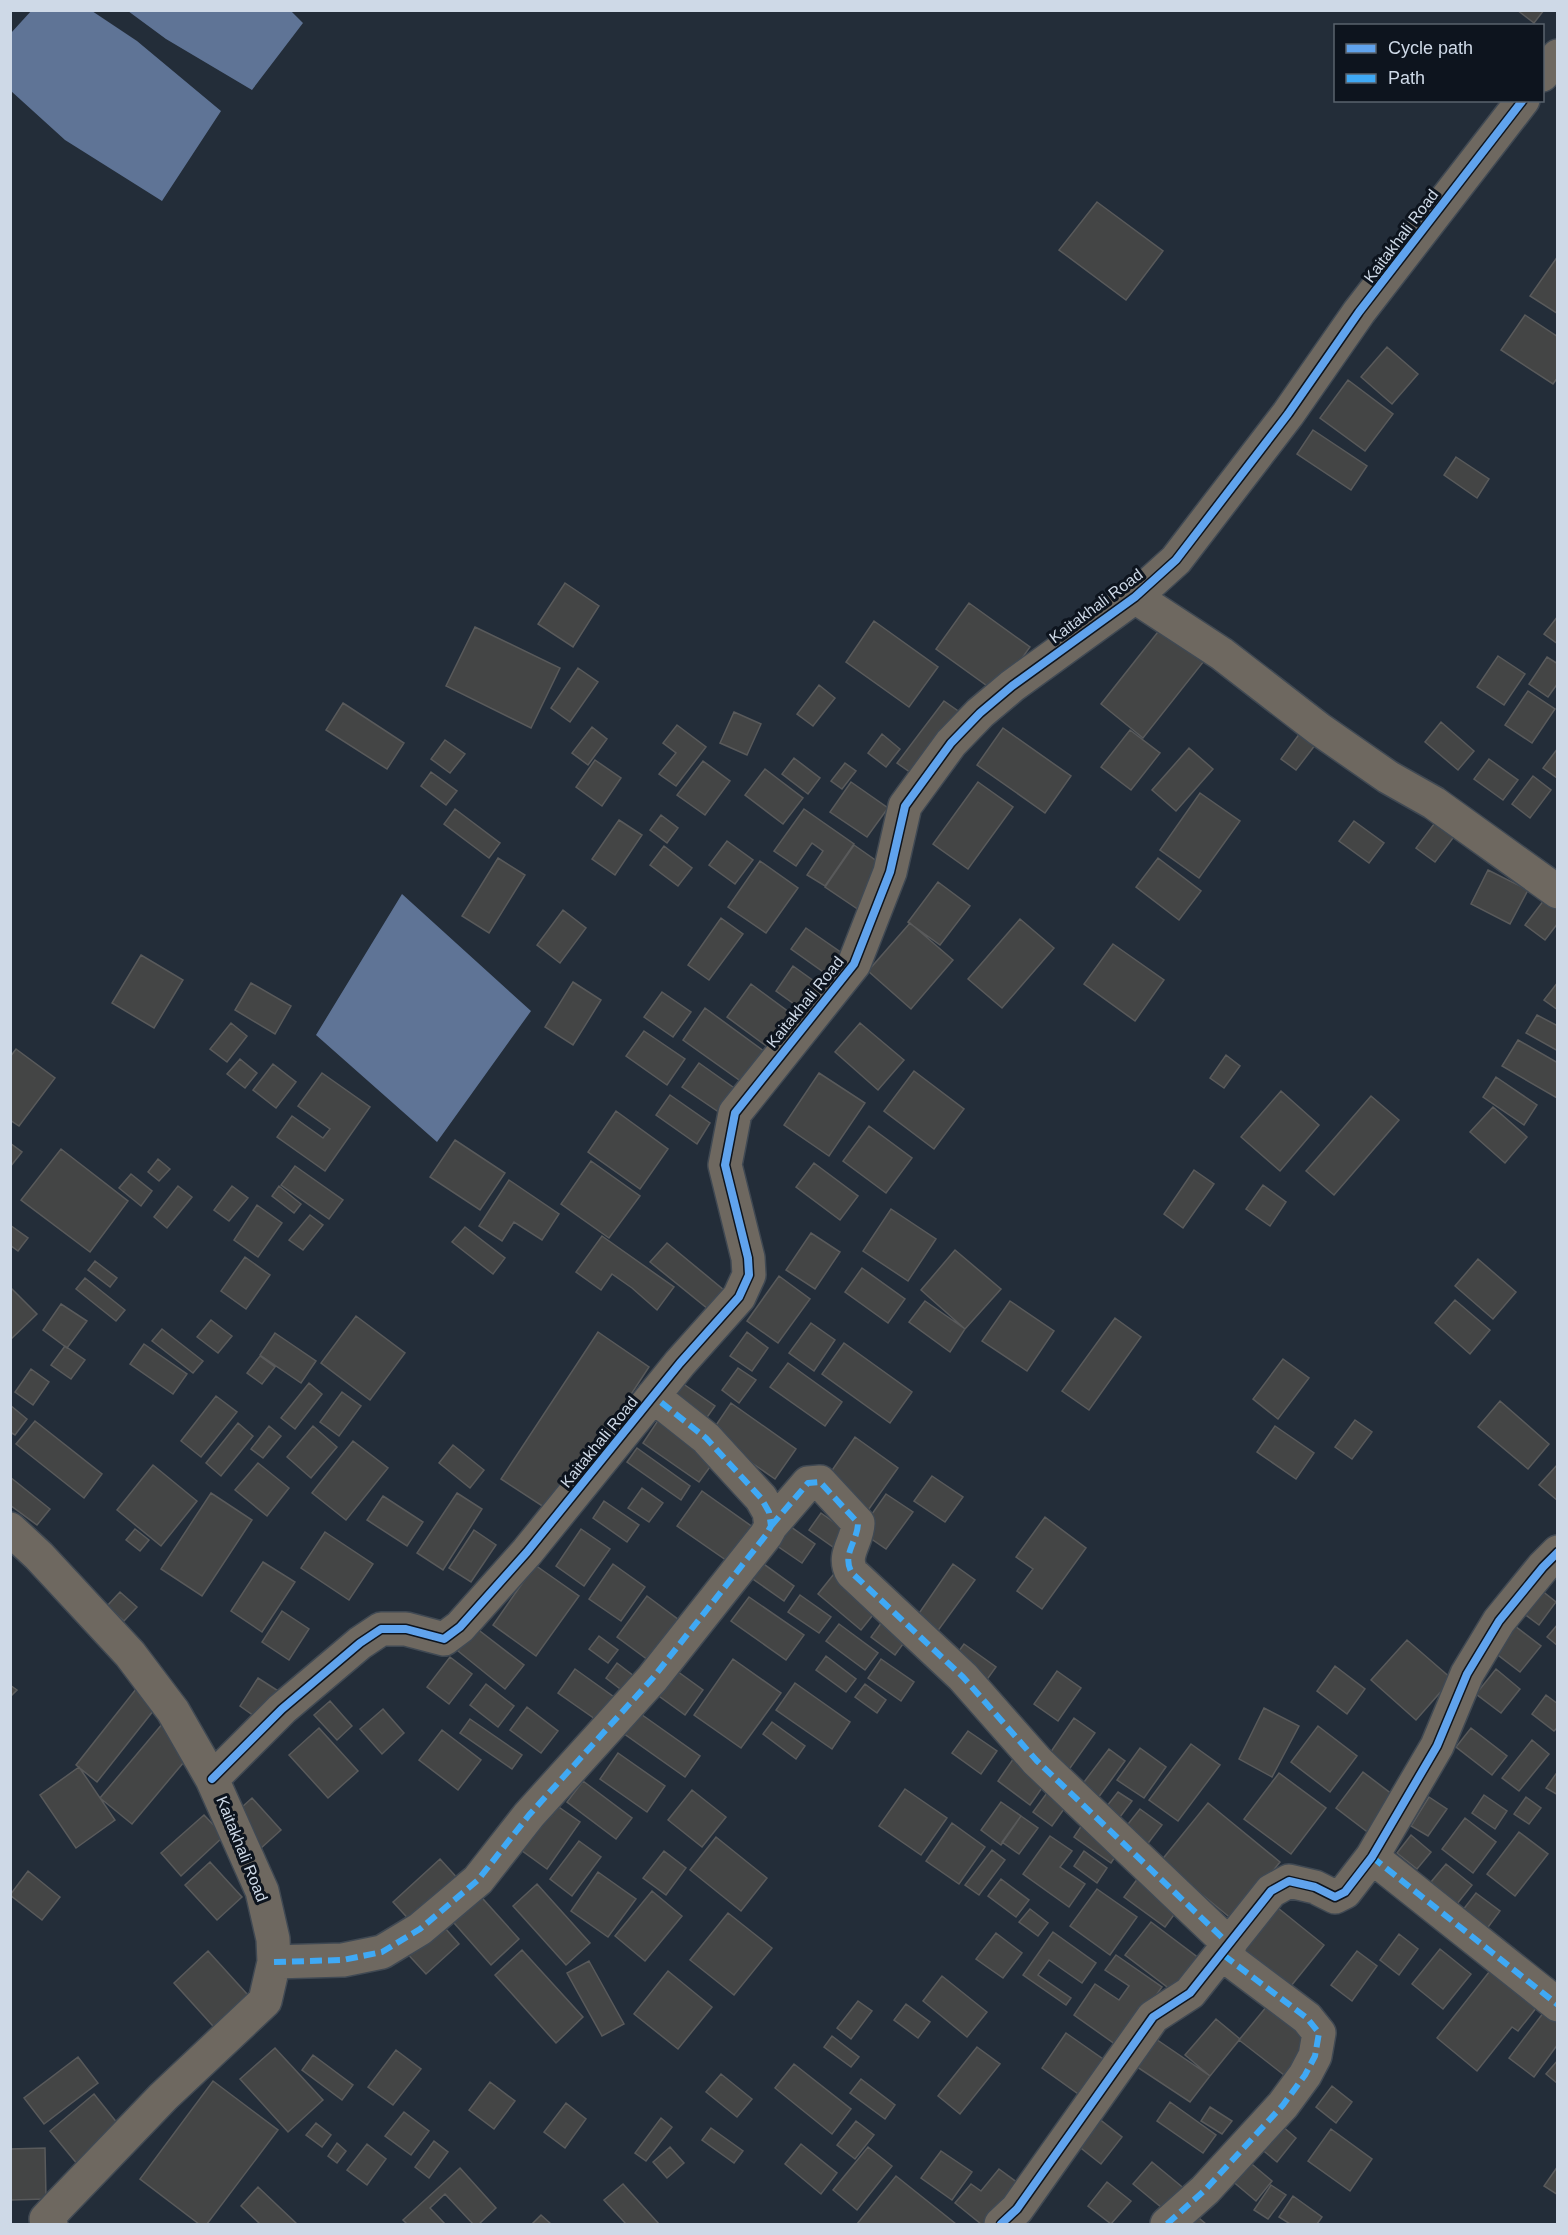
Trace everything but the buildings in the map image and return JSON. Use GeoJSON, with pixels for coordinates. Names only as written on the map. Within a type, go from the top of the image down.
{"type":"FeatureCollection","features":[{"type":"Feature","properties":{"kind":"street"},"geometry":{"type":"LineString","coordinates":[[1544,72],[1557,56]]}},
{"type":"Feature","properties":{"kind":"street","name":"Kaitakhali Road"},"geometry":{"type":"LineString","coordinates":[[51,2224],[46,2219],[62,2202],[163,2097],[265,2001],[274,1962],[273,1939],[262,1891],[212,1779],[282,1709],[360,1643],[381,1629],[406,1629],[444,1640],[460,1628],[527,1552],[680,1363],[740,1297],[749,1275],[748,1258],[725,1164],[735,1113],[854,964],[890,872],[905,806],[951,743],[980,713],[1021,679],[1135,597],[1176,560],[1288,414],[1359,312],[1521,102]]}},
{"type":"Feature","properties":{"kind":"street"},"geometry":{"type":"LineString","coordinates":[[1135,597],[1222,654],[1349,750],[1388,777],[1434,803],[1557,892]]}},
{"type":"Feature","properties":{"kind":"street"},"geometry":{"type":"LineString","coordinates":[[654,1396],[706,1438],[746,1481],[761,1498],[769,1512],[771,1526]]}},
{"type":"Feature","properties":{"kind":"street"},"geometry":{"type":"LineString","coordinates":[[274,1962],[343,1960],[382,1952],[420,1929],[478,1880],[529,1815],[652,1678],[771,1526],[808,1483],[820,1482],[858,1523],[847,1565],[852,1573],[963,1677],[1037,1761],[1226,1949],[1307,2018],[1319,2033],[1316,2056],[1283,2105],[1205,2190],[1167,2224]]}},
{"type":"Feature","properties":{"kind":"street"},"geometry":{"type":"LineString","coordinates":[[10,1529],[39,1556],[130,1654],[173,1711],[212,1779]]}},
{"type":"Feature","properties":{"kind":"street"},"geometry":{"type":"LineString","coordinates":[[1001,2224],[1017,2209],[1153,2017],[1190,1993],[1271,1891],[1289,1881],[1315,1887],[1335,1897],[1345,1892],[1372,1857],[1437,1746],[1472,1665],[1499,1622],[1557,1552]]}},
{"type":"Feature","properties":{"kind":"street"},"geometry":{"type":"LineString","coordinates":[[1372,1857],[1557,2005]]}},
{"type":"Feature","properties":{"kind":"water"},"geometry":{"type":"Polygon","coordinates":[[[32,10],[92,11],[137,41],[221,111],[162,201],[65,140],[11,91],[11,33],[32,10]]]}},
{"type":"Feature","properties":{"kind":"water"},"geometry":{"type":"Polygon","coordinates":[[[128,11],[291,11],[303,23],[252,90],[166,39],[128,11]]]}},
{"type":"Feature","properties":{"kind":"water"},"geometry":{"type":"Polygon","coordinates":[[[402,894],[531,1011],[437,1142],[316,1035],[402,894]]]}},
{"type":"Feature","properties":{"kind":"marked path"},"geometry":{"type":"LineString","coordinates":[[274,1962],[343,1960],[382,1952],[420,1929],[478,1880],[529,1815],[652,1679],[766,1535],[771,1526],[769,1512],[761,1498],[706,1438],[653,1396]]}},
{"type":"Feature","properties":{"kind":"marked path"},"geometry":{"type":"LineString","coordinates":[[771,1526],[808,1483],[820,1482],[858,1523],[848,1560],[852,1573],[963,1677],[1037,1761],[1230,1945]]}},
{"type":"Feature","properties":{"kind":"marked path"},"geometry":{"type":"LineString","coordinates":[[1372,1857],[1558,2005]]}},
{"type":"Feature","properties":{"kind":"marked path"},"geometry":{"type":"LineString","coordinates":[[1167,2224],[1205,2190],[1283,2105],[1305,2075],[1315,2056],[1319,2033],[1307,2018],[1222,1954]]}},
{"type":"Feature","properties":{"kind":"cycle path"},"geometry":{"type":"LineString","coordinates":[[212,1779],[282,1709],[360,1643],[381,1629],[406,1629],[444,1639],[460,1627],[527,1552],[680,1363],[739,1297],[749,1275],[748,1258],[725,1165],[735,1113],[854,964],[890,872],[905,806],[951,743],[980,713],[1012,686],[1135,597],[1176,560],[1288,414],[1359,312],[1521,102]]}},
{"type":"Feature","properties":{"kind":"cycle path"},"geometry":{"type":"LineString","coordinates":[[1001,2224],[1017,2209],[1153,2017],[1190,1993],[1271,1891],[1289,1881],[1315,1887],[1335,1897],[1345,1892],[1372,1857],[1437,1746],[1467,1674],[1499,1621],[1558,1552]]}}]}
